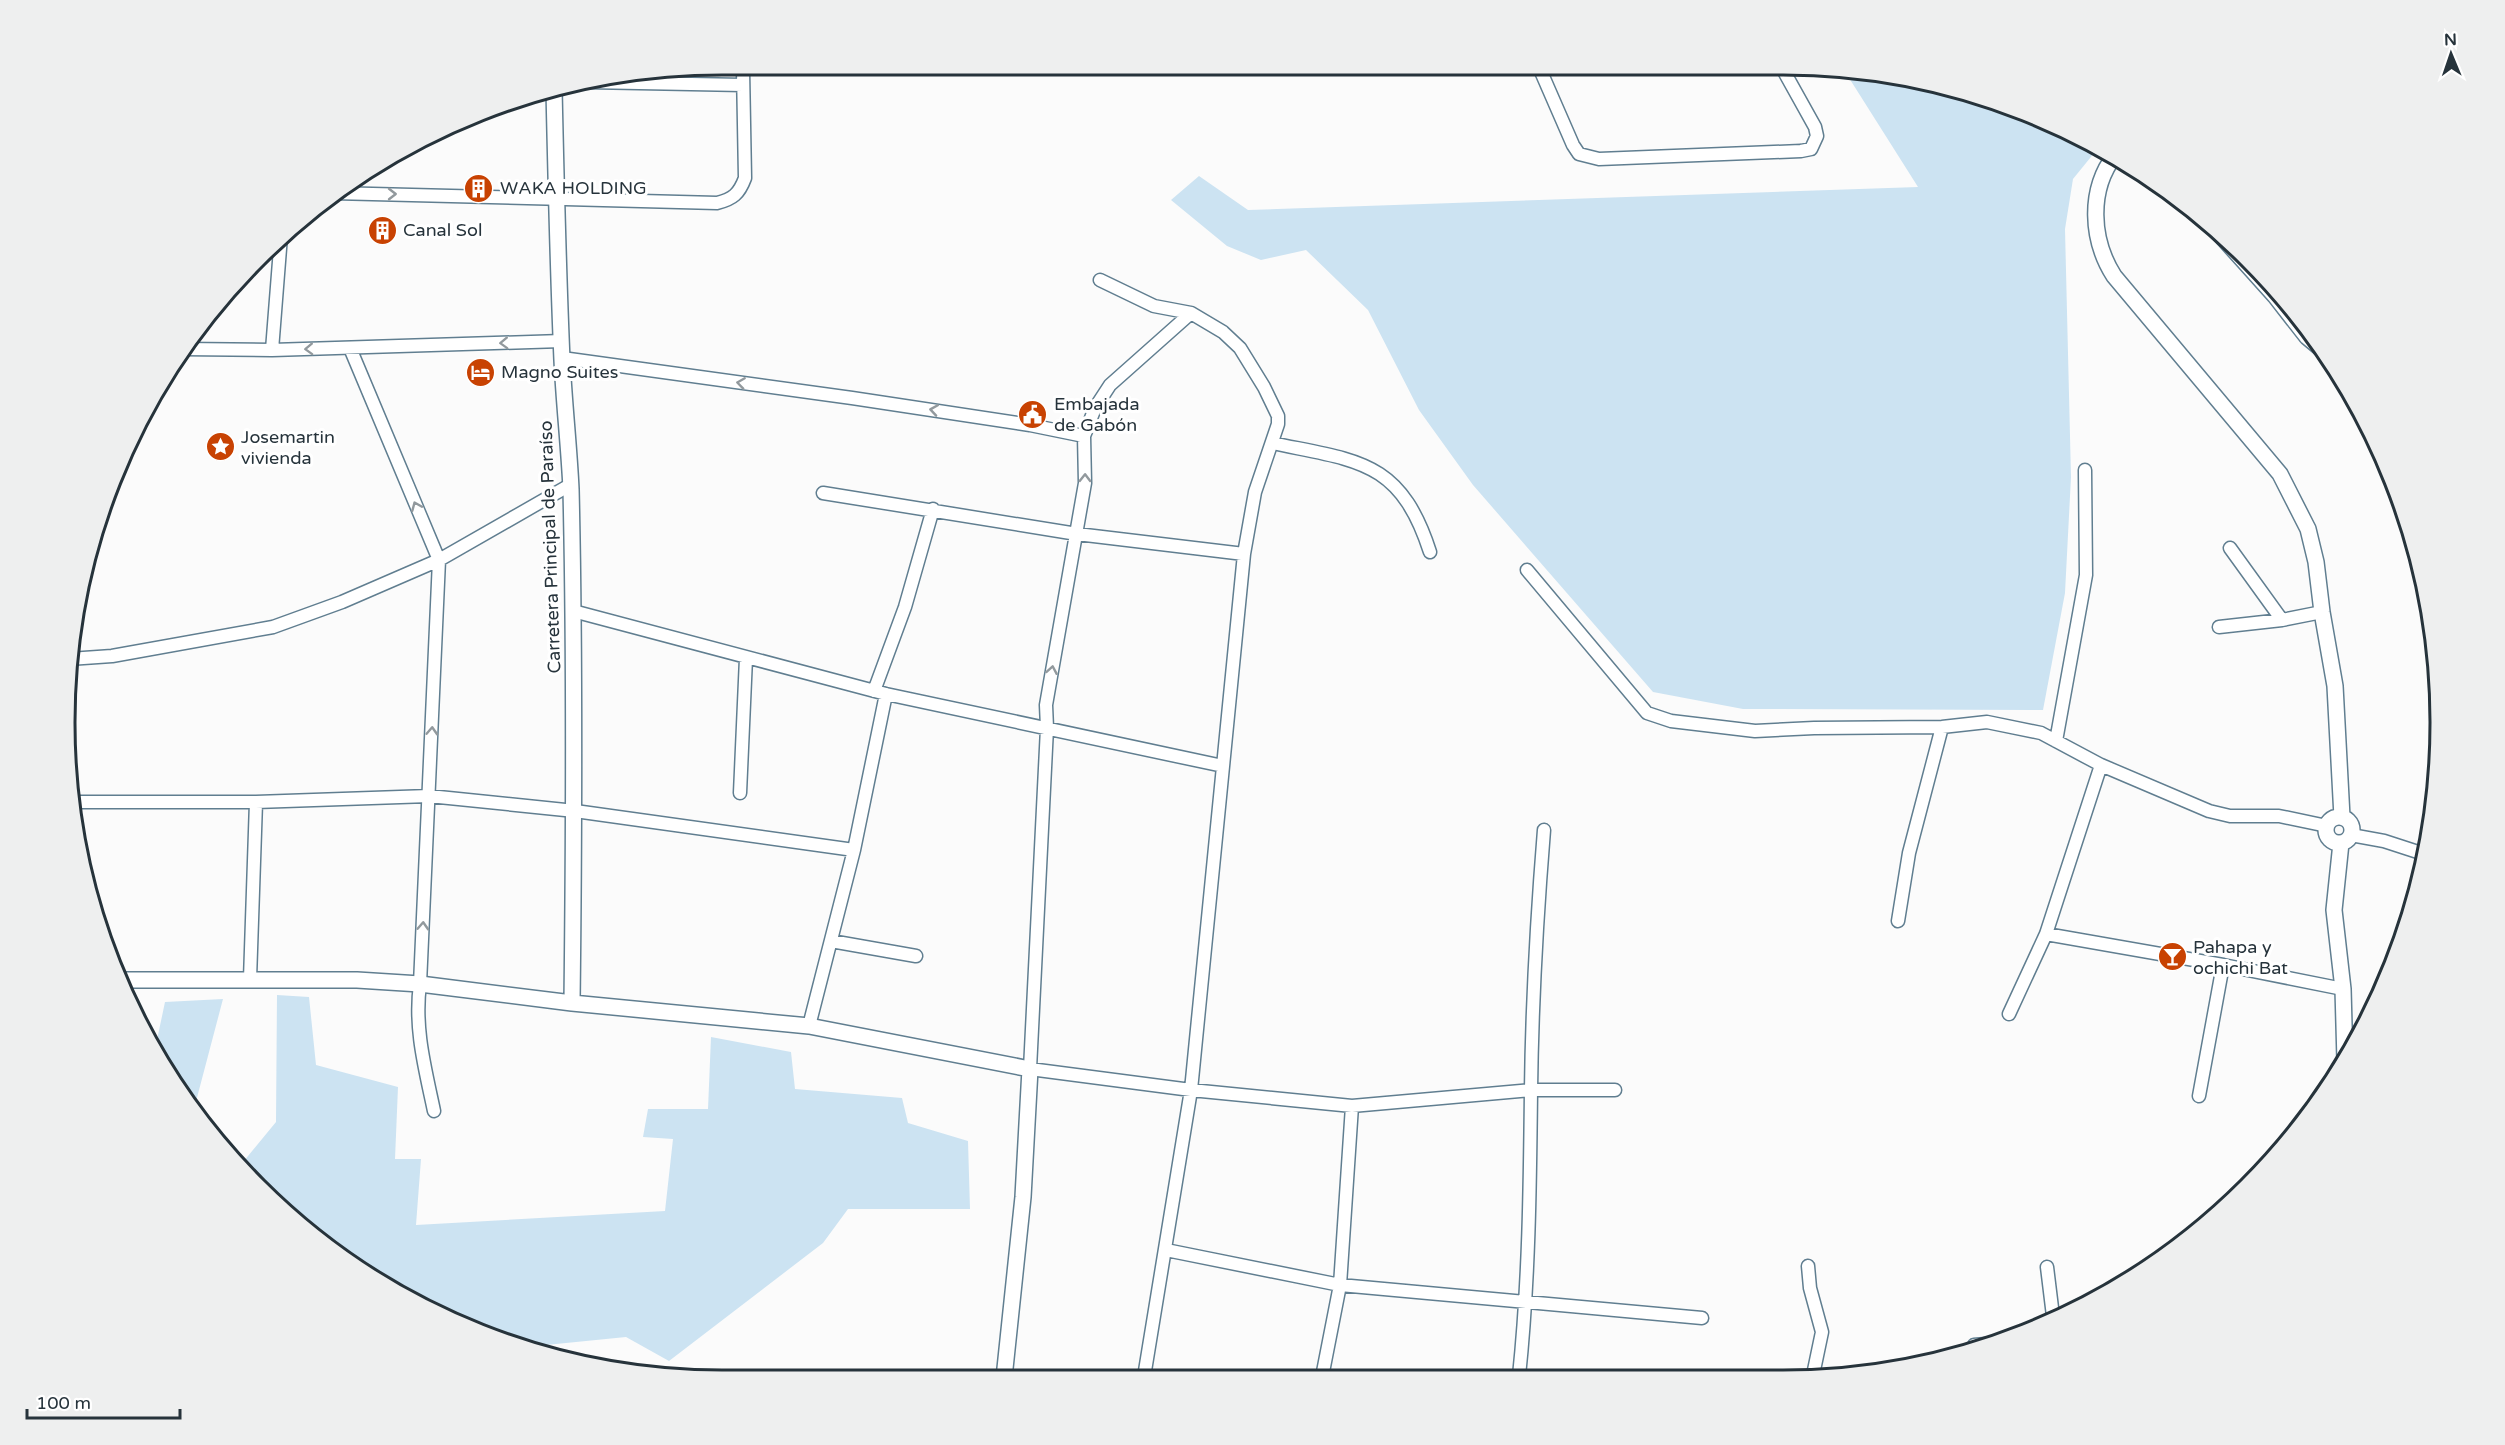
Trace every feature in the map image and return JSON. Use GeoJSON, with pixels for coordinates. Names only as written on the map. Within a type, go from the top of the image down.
{"type":"FeatureCollection","features":[{"type":"Feature","properties":{"kind":"street"},"geometry":{"type":"LineString","coordinates":[[350,193],[717,202],[730,200],[741,191],[745,178],[743,75]]}},
{"type":"Feature","properties":{"kind":"street"},"geometry":{"type":"LineString","coordinates":[[1542,75],[1579,154],[1599,159],[1811,149],[1817,136],[1815,128],[1786,75]]}},
{"type":"Feature","properties":{"kind":"street"},"geometry":{"type":"LineString","coordinates":[[626,83],[743,85]]}},
{"type":"Feature","properties":{"kind":"street","name":"Carretera Principal de Paraíso"},"geometry":{"type":"LineString","coordinates":[[554,97],[556,198],[562,358],[570,485],[573,611],[572,1003]]}},
{"type":"Feature","properties":{"kind":"street"},"geometry":{"type":"LineString","coordinates":[[2110,164],[2103,175],[2095,223],[2106,263],[2114,276],[2280,474],[2308,529],[2338,712],[2342,817]]}},
{"type":"Feature","properties":{"kind":"street"},"geometry":{"type":"LineString","coordinates":[[272,350],[280,251]]}},
{"type":"Feature","properties":{"kind":"street"},"geometry":{"type":"LineString","coordinates":[[1100,280],[1154,306],[1191,313],[1222,332],[1240,348],[1264,387],[1278,416],[1278,424],[1255,492],[1244,554],[1191,1090],[1145,1370]]}},
{"type":"Feature","properties":{"kind":"street"},"geometry":{"type":"LineString","coordinates":[[1005,1370],[1023,1197],[1047,728],[1046,705],[1085,483],[1084,436],[1095,408],[1110,385],[1191,313]]}},
{"type":"Feature","properties":{"kind":"street"},"geometry":{"type":"LineString","coordinates":[[194,349],[272,350],[562,341]]}},
{"type":"Feature","properties":{"kind":"street"},"geometry":{"type":"LineString","coordinates":[[350,348],[439,560],[420,984],[417,1005],[419,1036],[434,1111]]}},
{"type":"Feature","properties":{"kind":"street"},"geometry":{"type":"LineString","coordinates":[[562,358],[852,398],[1030,425],[1084,436]]}},
{"type":"Feature","properties":{"kind":"street"},"geometry":{"type":"LineString","coordinates":[[1272,443],[1353,460],[1373,468],[1395,486],[1413,512],[1422,528],[1430,552]]}},
{"type":"Feature","properties":{"kind":"street"},"geometry":{"type":"LineString","coordinates":[[2056,741],[2086,574],[2085,470]]}},
{"type":"Feature","properties":{"kind":"street"},"geometry":{"type":"LineString","coordinates":[[79,658],[112,656],[273,627],[342,602],[439,560],[570,485]]}},
{"type":"Feature","properties":{"kind":"street"},"geometry":{"type":"LineString","coordinates":[[823,493],[1077,534],[1244,554]]}},
{"type":"Feature","properties":{"kind":"street"},"geometry":{"type":"LineString","coordinates":[[810,1026],[854,850],[880,693],[933,510]]}},
{"type":"Feature","properties":{"kind":"street"},"geometry":{"type":"LineString","coordinates":[[2230,548],[2282,620]]}},
{"type":"Feature","properties":{"kind":"street"},"geometry":{"type":"LineString","coordinates":[[1527,570],[1647,713],[1671,721],[1755,731],[1942,727],[1987,722],[2041,733],[2101,765],[2209,811],[2230,816],[2278,816],[2327,826]]}},
{"type":"Feature","properties":{"kind":"street"},"geometry":{"type":"LineString","coordinates":[[573,611],[880,693],[1224,766]]}},
{"type":"Feature","properties":{"kind":"street"},"geometry":{"type":"LineString","coordinates":[[2219,627],[2282,620],[2322,612]]}},
{"type":"Feature","properties":{"kind":"street"},"geometry":{"type":"LineString","coordinates":[[740,793],[746,658]]}},
{"type":"Feature","properties":{"kind":"street"},"geometry":{"type":"LineString","coordinates":[[1898,921],[1909,853],[1942,727]]}},
{"type":"Feature","properties":{"kind":"street"},"geometry":{"type":"LineString","coordinates":[[2009,1014],[2046,934],[2101,765]]}},
{"type":"Feature","properties":{"kind":"street"},"geometry":{"type":"LineString","coordinates":[[80,802],[256,802],[429,796],[574,811],[854,850]]}},
{"type":"Feature","properties":{"kind":"street"},"geometry":{"type":"LineString","coordinates":[[250,979],[256,802]]}},
{"type":"Feature","properties":{"kind":"street"},"geometry":{"type":"LineString","coordinates":[[2327,826],[2333,819],[2342,817],[2349,822],[2334,910],[2343,989],[2345,1043]]}},
{"type":"Feature","properties":{"kind":"street"},"geometry":{"type":"LineString","coordinates":[[2327,826],[2329,838],[2384,841],[2417,852]]}},
{"type":"Feature","properties":{"kind":"street"},"geometry":{"type":"LineString","coordinates":[[1520,1370],[1526,1303],[1531,1090],[1544,830]]}},
{"type":"Feature","properties":{"kind":"street"},"geometry":{"type":"LineString","coordinates":[[2046,934],[2343,989]]}},
{"type":"Feature","properties":{"kind":"street"},"geometry":{"type":"LineString","coordinates":[[831,941],[915,956]]}},
{"type":"Feature","properties":{"kind":"street"},"geometry":{"type":"LineString","coordinates":[[2199,1096],[2223,965]]}},
{"type":"Feature","properties":{"kind":"street"},"geometry":{"type":"LineString","coordinates":[[129,980],[357,980],[420,984],[572,1003],[810,1026],[1030,1069],[1191,1090],[1352,1106],[1531,1090],[1615,1090]]}},
{"type":"Feature","properties":{"kind":"street"},"geometry":{"type":"LineString","coordinates":[[1323,1370],[1340,1285],[1352,1106]]}},
{"type":"Feature","properties":{"kind":"street"},"geometry":{"type":"LineString","coordinates":[[1166,1250],[1340,1285],[1702,1318]]}},
{"type":"Feature","properties":{"kind":"street"},"geometry":{"type":"LineString","coordinates":[[1808,1266],[1810,1287],[1822,1332],[1814,1369]]}},
{"type":"Feature","properties":{"kind":"street"},"geometry":{"type":"LineString","coordinates":[[2047,1267],[2052,1311]]}},
{"type":"Feature","properties":{"kind":"shaded area"},"geometry":{"type":"Polygon","coordinates":[[[1850,79],[1909,87],[1991,109],[2030,124],[2093,155],[2073,179],[2065,229],[2071,477],[2065,593],[2043,710],[1743,709],[1653,692],[1473,485],[1419,410],[1368,310],[1306,250],[1261,260],[1227,246],[1171,200],[1199,176],[1248,210],[1918,187],[1850,79]]]}},
{"type":"Feature","properties":{"kind":"shaded area"},"geometry":{"type":"Polygon","coordinates":[[[277,995],[309,997],[316,1065],[398,1087],[395,1159],[421,1159],[416,1225],[665,1211],[673,1139],[643,1137],[648,1109],[708,1109],[711,1037],[791,1052],[795,1089],[902,1098],[908,1123],[968,1141],[970,1209],[848,1209],[823,1243],[669,1361],[626,1337],[545,1345],[475,1321],[399,1283],[328,1236],[296,1209],[245,1159],[276,1122],[277,995]]]}},
{"type":"Feature","properties":{"kind":"shaded area"},"geometry":{"type":"Polygon","coordinates":[[[223,999],[197,1100],[157,1038],[165,1002],[223,999]]]}},
{"type":"Feature","properties":{"kind":"place","name":"WAKA HOLDING"},"geometry":{"type":"Point","coordinates":[479,188]}},
{"type":"Feature","properties":{"kind":"place","name":"Canal Sol"},"geometry":{"type":"Point","coordinates":[382,230]}},
{"type":"Feature","properties":{"kind":"place","name":"Magno Suites"},"geometry":{"type":"Point","coordinates":[480,372]}},
{"type":"Feature","properties":{"kind":"place","name":"Embajada de Gabón"},"geometry":{"type":"Point","coordinates":[1033,414]}},
{"type":"Feature","properties":{"kind":"place","name":"Josemartin vivienda"},"geometry":{"type":"Point","coordinates":[220,447]}},
{"type":"Feature","properties":{"kind":"place","name":"Pahapa y ochichi Bat"},"geometry":{"type":"Point","coordinates":[2172,957]}}]}
